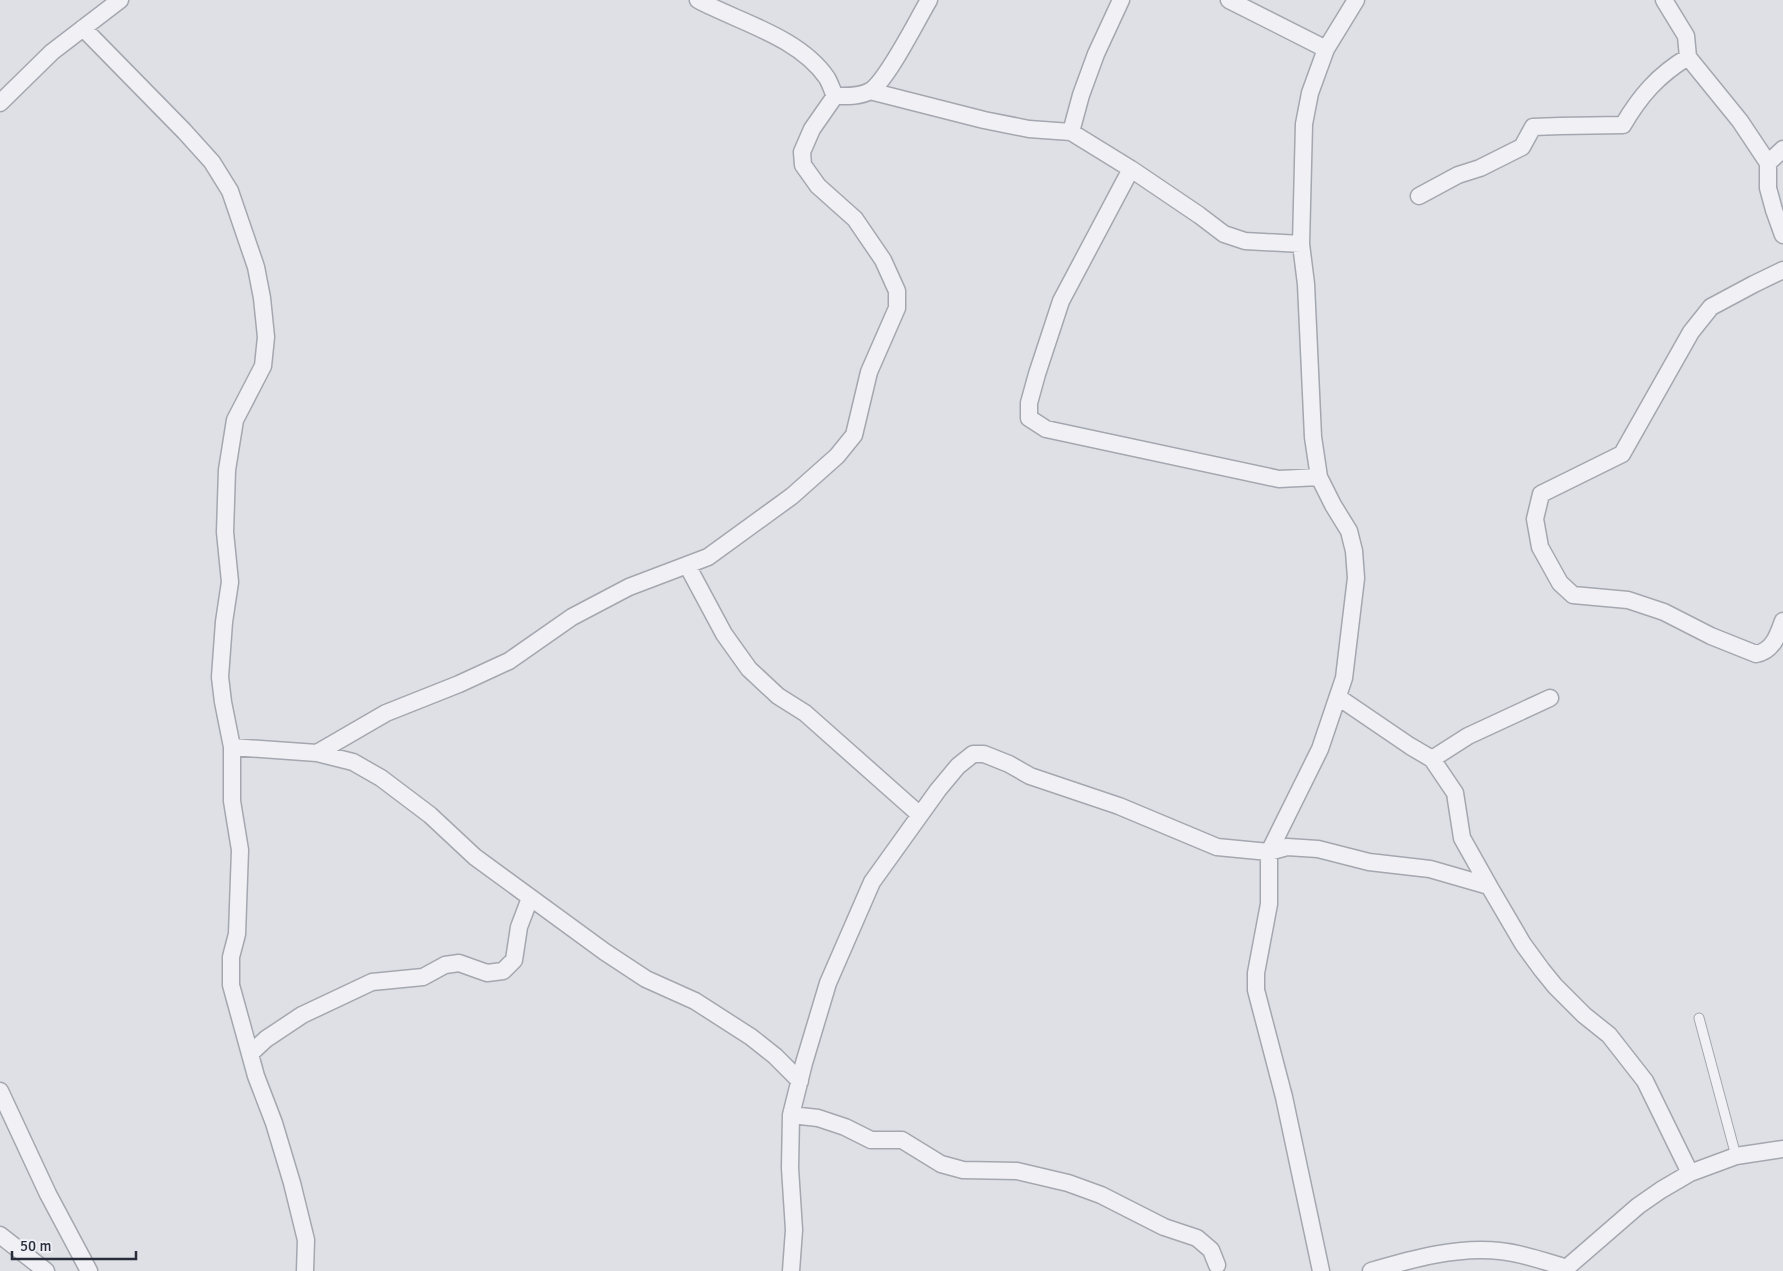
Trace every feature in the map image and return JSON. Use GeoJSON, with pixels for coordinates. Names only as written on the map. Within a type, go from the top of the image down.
{"type":"FeatureCollection","features":[{"type":"Feature","properties":{"kind":"street"},"geometry":{"type":"LineString","coordinates":[[0,103],[52,52],[120,0]]}},
{"type":"Feature","properties":{"kind":"street"},"geometry":{"type":"LineString","coordinates":[[698,0],[766,30],[811,59],[827,79],[835,96]]}},
{"type":"Feature","properties":{"kind":"street"},"geometry":{"type":"LineString","coordinates":[[870,91],[888,72],[929,0]]}},
{"type":"Feature","properties":{"kind":"street"},"geometry":{"type":"LineString","coordinates":[[1071,132],[1081,95],[1096,54],[1121,0]]}},
{"type":"Feature","properties":{"kind":"street"},"geometry":{"type":"LineString","coordinates":[[1229,0],[1326,49]]}},
{"type":"Feature","properties":{"kind":"street"},"geometry":{"type":"LineString","coordinates":[[1321,1271],[1284,1097],[1256,990],[1256,973],[1269,904],[1269,852],[1320,749],[1338,697],[1344,678],[1356,578],[1354,551],[1349,531],[1319,478],[1313,437],[1306,284],[1301,244],[1304,124],[1310,93],[1326,49],[1356,0]]}},
{"type":"Feature","properties":{"kind":"street"},"geometry":{"type":"LineString","coordinates":[[1664,0],[1686,36],[1688,57],[1740,121],[1768,163],[1768,188],[1783,235]]}},
{"type":"Feature","properties":{"kind":"street"},"geometry":{"type":"LineString","coordinates":[[83,28],[212,162],[230,191],[253,258],[262,298],[266,337],[264,366],[235,420],[227,470],[226,532],[230,582],[224,622],[220,677],[232,747],[232,801],[240,850],[238,934],[231,957],[231,985],[250,1054],[292,1183],[306,1240],[305,1271]]}},
{"type":"Feature","properties":{"kind":"street"},"geometry":{"type":"LineString","coordinates":[[1419,196],[1458,175],[1480,168],[1522,147],[1533,128],[1623,125],[1638,100],[1670,68],[1688,57]]}},
{"type":"Feature","properties":{"kind":"street"},"geometry":{"type":"LineString","coordinates":[[835,96],[855,95],[870,91],[984,120],[1029,128],[1071,132],[1199,214],[1224,234],[1245,241],[1301,244]]}},
{"type":"Feature","properties":{"kind":"street"},"geometry":{"type":"LineString","coordinates":[[317,753],[386,713],[510,662],[572,617],[629,587],[708,557],[792,496],[837,456],[854,435],[869,372],[897,308],[897,291],[883,260],[855,220],[818,186],[803,165],[802,152],[812,129],[835,96]]}},
{"type":"Feature","properties":{"kind":"street"},"geometry":{"type":"LineString","coordinates":[[1768,163],[1783,149]]}},
{"type":"Feature","properties":{"kind":"street"},"geometry":{"type":"LineString","coordinates":[[1131,169],[1061,301],[1037,374],[1029,404],[1029,418],[1046,429],[1270,477],[1319,478]]}},
{"type":"Feature","properties":{"kind":"street"},"geometry":{"type":"LineString","coordinates":[[1783,270],[1711,307],[1691,332],[1622,454],[1541,494],[1535,519],[1540,547],[1560,583],[1573,595],[1628,600],[1664,612],[1711,636],[1756,654],[1764,653],[1771,646],[1783,621]]}},
{"type":"Feature","properties":{"kind":"street"},"geometry":{"type":"LineString","coordinates":[[688,565],[724,634],[749,669],[778,696],[805,713],[920,815]]}},
{"type":"Feature","properties":{"kind":"street"},"geometry":{"type":"LineString","coordinates":[[1338,697],[1432,759],[1455,793],[1462,838],[1523,944],[1546,976],[1584,1014],[1609,1035],[1645,1081],[1690,1173]]}},
{"type":"Feature","properties":{"kind":"street"},"geometry":{"type":"LineString","coordinates":[[1432,759],[1468,736],[1550,698]]}},
{"type":"Feature","properties":{"kind":"street"},"geometry":{"type":"LineString","coordinates":[[232,747],[317,753],[353,762],[381,778],[430,815],[475,857],[530,898],[646,979],[695,1001],[751,1037],[775,1056],[800,1081]]}},
{"type":"Feature","properties":{"kind":"street"},"geometry":{"type":"LineString","coordinates":[[791,1271],[794,1230],[790,1168],[790,1115],[828,983],[872,882],[958,766],[973,754],[984,754],[1009,764],[1030,776],[1118,806],[1217,847],[1269,852],[1287,847],[1318,849],[1369,862],[1430,869],[1489,886]]}},
{"type":"Feature","properties":{"kind":"street"},"geometry":{"type":"LineString","coordinates":[[250,1054],[266,1038],[302,1015],[372,982],[423,977],[445,965],[459,963],[486,973],[504,971],[514,960],[519,927],[530,898]]}},
{"type":"Feature","properties":{"kind":"street"},"geometry":{"type":"LineString","coordinates":[[0,1091],[48,1194],[89,1271]]}},
{"type":"Feature","properties":{"kind":"street"},"geometry":{"type":"LineString","coordinates":[[790,1115],[818,1118],[845,1127],[871,1140],[902,1140],[941,1164],[963,1170],[1017,1171],[1068,1183],[1101,1195],[1164,1227],[1197,1238],[1211,1250],[1217,1265]]}},
{"type":"Feature","properties":{"kind":"street"},"geometry":{"type":"LineString","coordinates":[[1372,1271],[1418,1258],[1466,1251],[1500,1251],[1565,1269],[1638,1206],[1690,1173],[1736,1156],[1783,1149]]}},
{"type":"Feature","properties":{"kind":"street"},"geometry":{"type":"LineString","coordinates":[[0,1235],[46,1271]]}},
{"type":"Feature","properties":{"kind":"lane"},"geometry":{"type":"LineString","coordinates":[[1699,1018],[1736,1156]]}}]}
